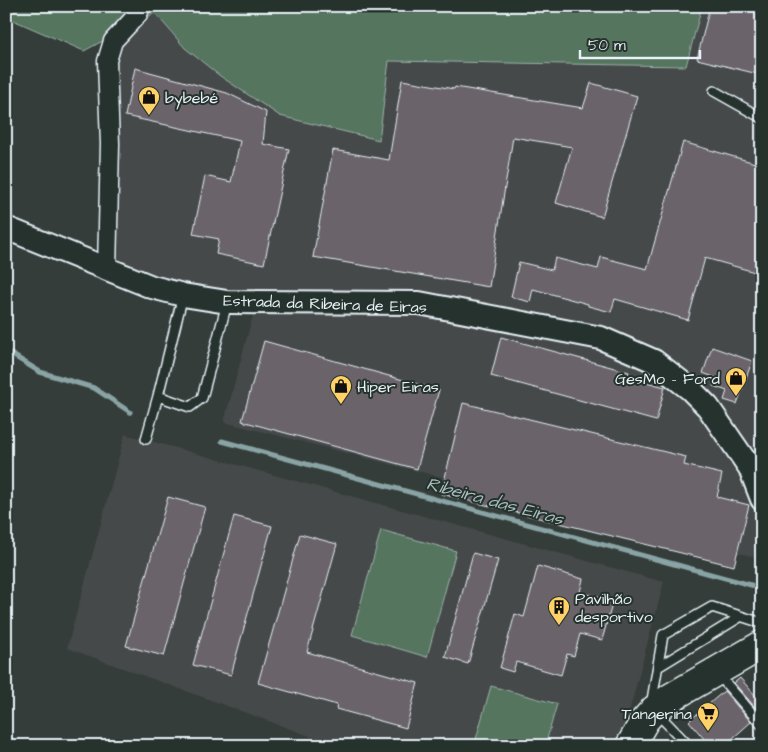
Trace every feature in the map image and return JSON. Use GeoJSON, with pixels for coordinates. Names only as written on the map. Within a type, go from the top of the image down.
{"type":"FeatureCollection","features":[{"type":"Feature","properties":{"kind":"highway"},"geometry":{"type":"LineString","coordinates":[[630,746],[645,720],[654,710],[762,645]]}},
{"type":"Feature","properties":{"kind":"street"},"geometry":{"type":"LineString","coordinates":[[107,269],[110,144],[107,61],[113,41],[138,14],[142,6]]}},
{"type":"Feature","properties":{"kind":"street","name":"Estrada da Ribeira de Eiras"},"geometry":{"type":"LineString","coordinates":[[7,228],[152,287],[183,295],[227,302],[419,303],[601,338],[654,361],[690,389],[708,407],[756,474],[762,499]]}},
{"type":"Feature","properties":{"kind":"lane"},"geometry":{"type":"LineString","coordinates":[[714,91],[762,118]]}},
{"type":"Feature","properties":{"kind":"lane"},"geometry":{"type":"LineString","coordinates":[[6,199],[7,228]]}},
{"type":"Feature","properties":{"kind":"lane"},"geometry":{"type":"LineString","coordinates":[[146,439],[183,295]]}},
{"type":"Feature","properties":{"kind":"lane"},"geometry":{"type":"LineString","coordinates":[[158,396],[190,407],[202,398],[227,302]]}},
{"type":"Feature","properties":{"kind":"lane"},"geometry":{"type":"LineString","coordinates":[[689,746],[654,710],[652,700],[663,635],[712,606],[762,623]]}},
{"type":"Feature","properties":{"kind":"lane"},"geometry":{"type":"LineString","coordinates":[[658,667],[740,617]]}},
{"type":"Feature","properties":{"kind":"lane"},"geometry":{"type":"LineString","coordinates":[[716,671],[762,726]]}},
{"type":"Feature","properties":{"kind":"shaded area"},"geometry":{"type":"Polygon","coordinates":[[[702,6],[762,6],[762,559],[224,422],[254,311],[116,262],[115,44],[155,13],[185,48],[220,76],[379,140],[388,61],[686,66],[702,6]]]}},
{"type":"Feature","properties":{"kind":"shaded area"},"geometry":{"type":"Polygon","coordinates":[[[125,434],[664,582],[624,731],[614,746],[337,746],[67,648],[125,434]]]}},
{"type":"Feature","properties":{"kind":"green space"},"geometry":{"type":"Polygon","coordinates":[[[6,6],[702,6],[686,66],[389,61],[379,140],[280,116],[220,76],[185,48],[155,13],[84,51],[6,17],[6,6]]]}},
{"type":"Feature","properties":{"kind":"green space"},"geometry":{"type":"Polygon","coordinates":[[[381,530],[456,551],[427,657],[352,635],[381,530]]]}},
{"type":"Feature","properties":{"kind":"green space"},"geometry":{"type":"Polygon","coordinates":[[[491,686],[557,704],[545,746],[474,746],[491,686]]]}},
{"type":"Feature","properties":{"kind":"building"},"geometry":{"type":"Polygon","coordinates":[[[710,6],[762,6],[762,75],[697,59],[710,6]]]}},
{"type":"Feature","properties":{"kind":"building"},"geometry":{"type":"Polygon","coordinates":[[[135,68],[227,93],[266,112],[263,144],[289,149],[264,264],[216,254],[219,239],[193,234],[205,176],[231,182],[240,141],[125,116],[135,68]]]}},
{"type":"Feature","properties":{"kind":"building"},"geometry":{"type":"Polygon","coordinates":[[[402,80],[583,108],[591,83],[637,96],[602,217],[556,203],[572,147],[513,137],[489,287],[313,257],[333,150],[389,160],[402,80]]]}},
{"type":"Feature","properties":{"kind":"building"},"geometry":{"type":"Polygon","coordinates":[[[683,142],[762,165],[762,274],[705,258],[688,320],[615,299],[611,312],[533,289],[530,302],[511,297],[519,262],[552,270],[555,258],[598,269],[601,257],[647,269],[683,142]]]}},
{"type":"Feature","properties":{"kind":"building"},"geometry":{"type":"Polygon","coordinates":[[[501,337],[629,372],[627,377],[665,387],[656,421],[491,376],[501,337]]]}},
{"type":"Feature","properties":{"kind":"building","name":"Hiper Eiras"},"geometry":{"type":"Polygon","coordinates":[[[264,341],[439,390],[417,469],[242,421],[264,341]]]}},
{"type":"Feature","properties":{"kind":"building"},"geometry":{"type":"Polygon","coordinates":[[[712,347],[752,361],[737,404],[724,400],[727,391],[713,386],[716,378],[703,373],[712,347]]]}},
{"type":"Feature","properties":{"kind":"building"},"geometry":{"type":"Polygon","coordinates":[[[463,403],[686,457],[684,465],[722,474],[717,497],[749,505],[734,566],[441,494],[463,403]]]}},
{"type":"Feature","properties":{"kind":"building"},"geometry":{"type":"Polygon","coordinates":[[[168,497],[205,507],[164,656],[126,646],[168,497]]]}},
{"type":"Feature","properties":{"kind":"building"},"geometry":{"type":"Polygon","coordinates":[[[234,516],[272,526],[231,675],[193,665],[234,516]]]}},
{"type":"Feature","properties":{"kind":"building"},"geometry":{"type":"Polygon","coordinates":[[[300,534],[337,544],[307,652],[418,683],[406,728],[336,709],[337,705],[258,683],[300,534]]]}},
{"type":"Feature","properties":{"kind":"building"},"geometry":{"type":"Polygon","coordinates":[[[473,553],[498,560],[468,664],[445,657],[473,553]]]}},
{"type":"Feature","properties":{"kind":"building","name":"Pavilhão desportivo"},"geometry":{"type":"Polygon","coordinates":[[[538,566],[583,579],[580,592],[613,601],[602,640],[580,634],[574,656],[567,654],[561,675],[516,662],[513,672],[500,668],[515,614],[524,617],[538,566]]]}},
{"type":"Feature","properties":{"kind":"building"},"geometry":{"type":"Polygon","coordinates":[[[740,678],[762,703],[761,714],[734,683],[740,678]]]}},
{"type":"Feature","properties":{"kind":"building"},"geometry":{"type":"Polygon","coordinates":[[[724,691],[751,722],[724,746],[710,746],[689,721],[724,691]]]}},
{"type":"Feature","properties":{"kind":"waterway","name":"Ribeira das Eiras"},"geometry":{"type":"LineString","coordinates":[[6,351],[40,372],[94,388],[130,412]]}},
{"type":"Feature","properties":{"kind":"waterway","name":"Ribeira das Eiras"},"geometry":{"type":"LineString","coordinates":[[222,441],[762,588]]}},
{"type":"Feature","properties":{"kind":"place","name":"bybebé"},"geometry":{"type":"Point","coordinates":[149,116]}},
{"type":"Feature","properties":{"kind":"place","name":"GesMo - Ford"},"geometry":{"type":"Point","coordinates":[736,397]}},
{"type":"Feature","properties":{"kind":"place","name":"Hiper Eiras"},"geometry":{"type":"Point","coordinates":[341,405]}},
{"type":"Feature","properties":{"kind":"place","name":"Pavilhão desportivo"},"geometry":{"type":"Point","coordinates":[559,626]}},
{"type":"Feature","properties":{"kind":"place","name":"Tangerina"},"geometry":{"type":"Point","coordinates":[708,732]}}]}
